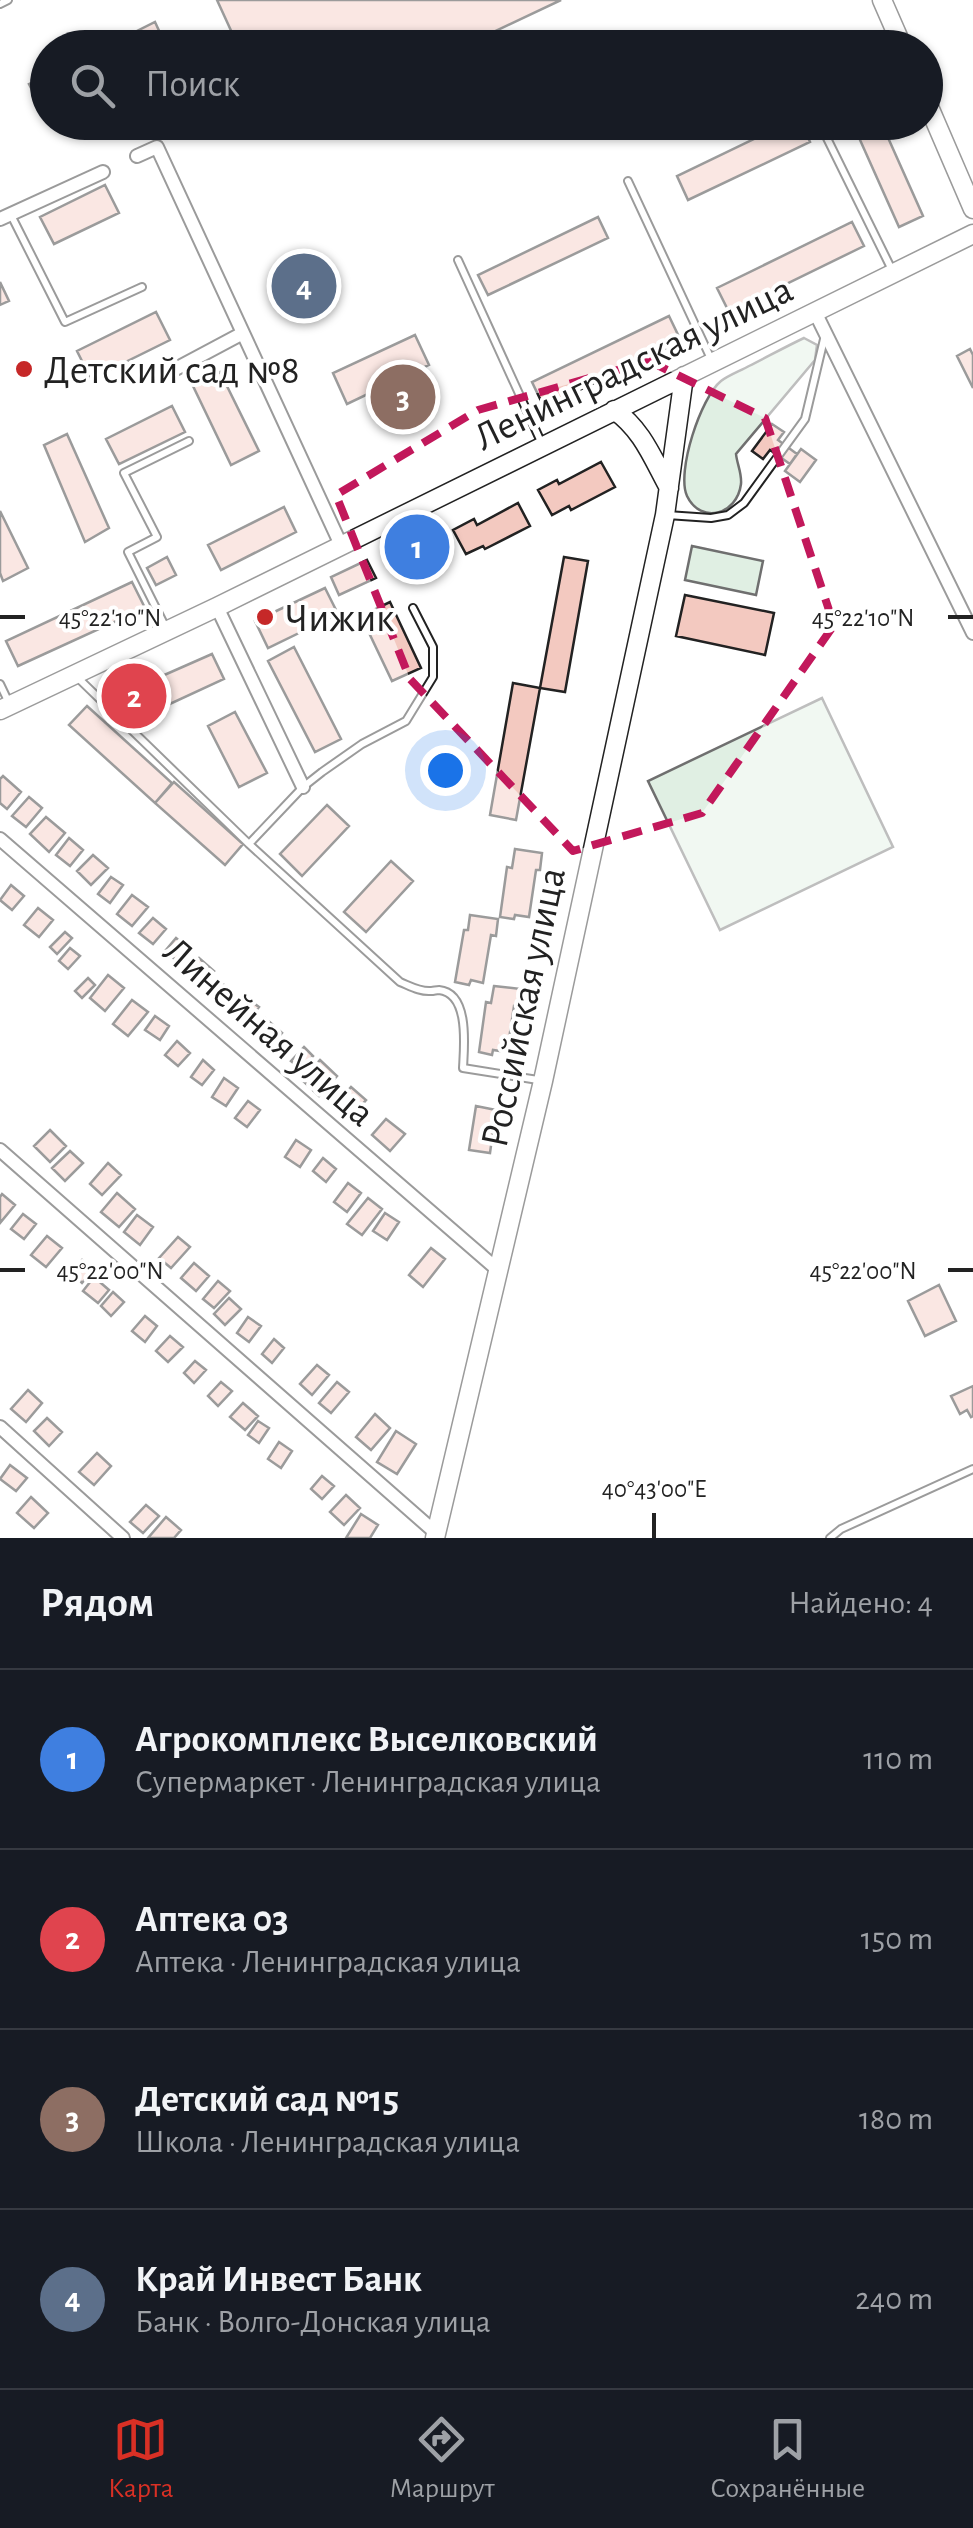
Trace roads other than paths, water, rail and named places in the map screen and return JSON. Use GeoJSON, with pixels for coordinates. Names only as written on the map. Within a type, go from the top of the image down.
{"type":"FeatureCollection","features":[{"type":"Feature","properties":{"kind":"street"},"geometry":{"type":"LineString","coordinates":[[882,0],[895,30]]}},
{"type":"Feature","properties":{"kind":"street"},"geometry":{"type":"LineString","coordinates":[[943,139],[973,208]]}},
{"type":"Feature","properties":{"kind":"street"},"geometry":{"type":"LineString","coordinates":[[137,156],[157,146],[341,545]]}},
{"type":"Feature","properties":{"kind":"street"},"geometry":{"type":"LineString","coordinates":[[5,216],[103,172]]}},
{"type":"Feature","properties":{"kind":"street","name":"Ленинградская улица"},"geometry":{"type":"LineString","coordinates":[[5,708],[973,234]]}},
{"type":"Feature","properties":{"kind":"street"},"geometry":{"type":"LineString","coordinates":[[815,312],[973,634]]}},
{"type":"Feature","properties":{"kind":"street"},"geometry":{"type":"LineString","coordinates":[[168,373],[242,334]]}},
{"type":"Feature","properties":{"kind":"street","name":"Российская улица"},"geometry":{"type":"LineString","coordinates":[[436,1535],[544,1081],[664,515],[684,376]]}},
{"type":"Feature","properties":{"kind":"street"},"geometry":{"type":"LineString","coordinates":[[614,410],[640,433],[668,488]]}},
{"type":"Feature","properties":{"kind":"street"},"geometry":{"type":"LineString","coordinates":[[217,607],[303,787]]}},
{"type":"Feature","properties":{"kind":"street","name":"Линейная улица"},"geometry":{"type":"LineString","coordinates":[[0,840],[498,1270]]}},
{"type":"Feature","properties":{"kind":"street"},"geometry":{"type":"LineString","coordinates":[[0,1150],[436,1535]]}},
{"type":"Feature","properties":{"kind":"street"},"geometry":{"type":"LineString","coordinates":[[0,1427],[122,1538]]}},
{"type":"Feature","properties":{"kind":"lane"},"geometry":{"type":"LineString","coordinates":[[0,4],[8,0]]}},
{"type":"Feature","properties":{"kind":"lane"},"geometry":{"type":"LineString","coordinates":[[828,140],[894,273]]}},
{"type":"Feature","properties":{"kind":"lane"},"geometry":{"type":"LineString","coordinates":[[628,181],[712,362]]}},
{"type":"Feature","properties":{"kind":"lane"},"geometry":{"type":"LineString","coordinates":[[5,216],[64,322],[142,288]]}},
{"type":"Feature","properties":{"kind":"lane"},"geometry":{"type":"LineString","coordinates":[[458,260],[543,445]]}},
{"type":"Feature","properties":{"kind":"lane"},"geometry":{"type":"LineString","coordinates":[[664,515],[728,516],[744,503],[805,419],[826,334]]}},
{"type":"Feature","properties":{"kind":"lane"},"geometry":{"type":"LineString","coordinates":[[167,631],[128,552],[156,537],[124,473],[190,441]]}},
{"type":"Feature","properties":{"kind":"lane"},"geometry":{"type":"LineString","coordinates":[[250,844],[303,787],[362,744],[406,722],[433,677],[433,647],[413,608]]}},
{"type":"Feature","properties":{"kind":"lane"},"geometry":{"type":"LineString","coordinates":[[75,675],[400,982],[419,990],[439,990],[457,1000],[466,1030],[463,1068],[544,1081]]}},
{"type":"Feature","properties":{"kind":"lane"},"geometry":{"type":"LineString","coordinates":[[0,684],[5,708]]}},
{"type":"Feature","properties":{"kind":"lane"},"geometry":{"type":"LineString","coordinates":[[830,1538],[973,1469]]}},
{"type":"Feature","properties":{"kind":"place","name":"Край Инвест Банк"},"geometry":{"type":"Point","coordinates":[304,286]}},
{"type":"Feature","properties":{"kind":"place","name":"Детский сад №8"},"geometry":{"type":"Point","coordinates":[24,369]}},
{"type":"Feature","properties":{"kind":"place","name":"Детский сад №15"},"geometry":{"type":"Point","coordinates":[403,397]}},
{"type":"Feature","properties":{"kind":"place","name":"Агрокомплекс Выселковский"},"geometry":{"type":"Point","coordinates":[417,547]}},
{"type":"Feature","properties":{"kind":"place","name":"Чижик"},"geometry":{"type":"Point","coordinates":[265,617]}},
{"type":"Feature","properties":{"kind":"place","name":"Аптека 03"},"geometry":{"type":"Point","coordinates":[134,696]}}]}
